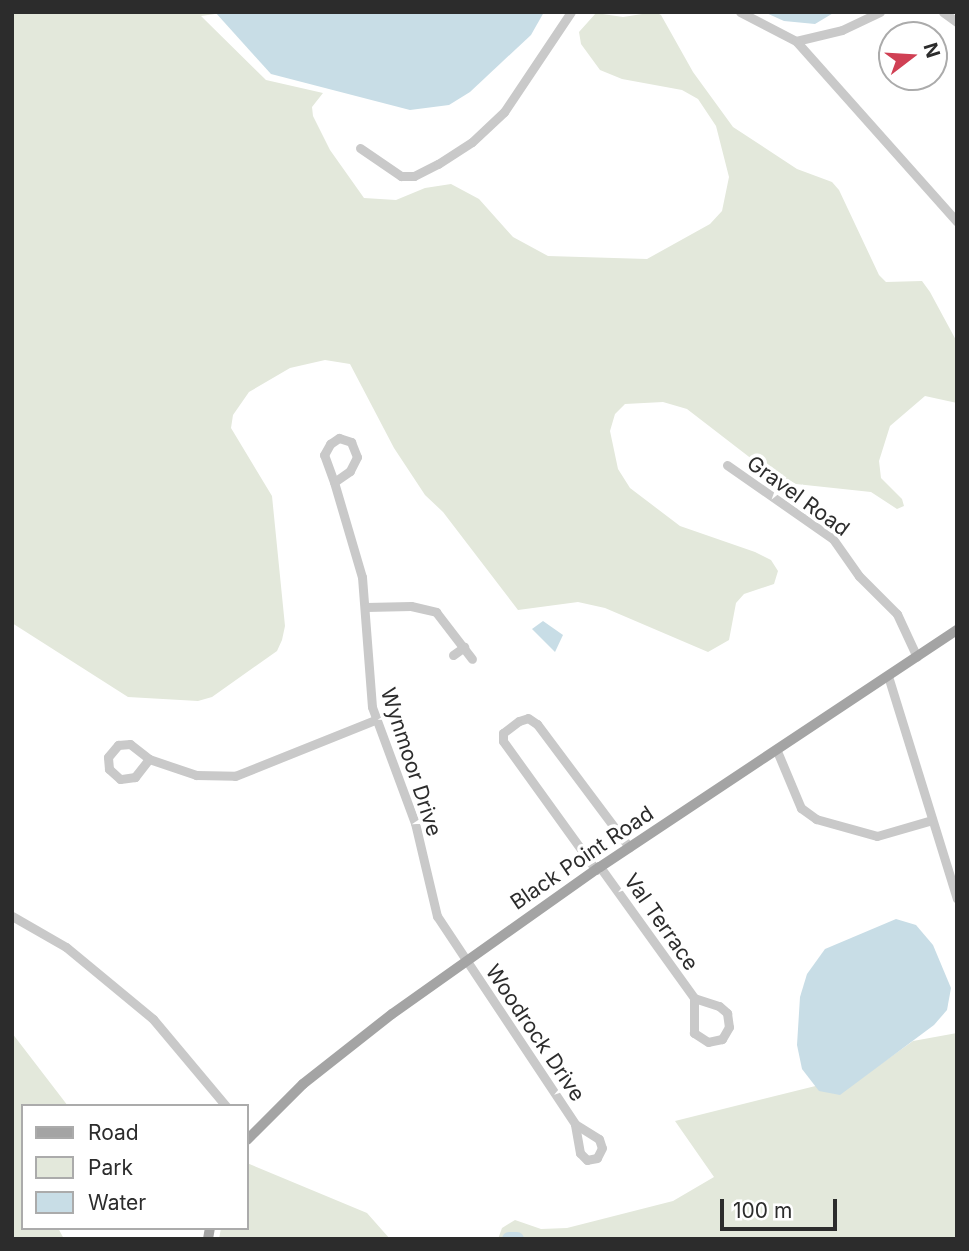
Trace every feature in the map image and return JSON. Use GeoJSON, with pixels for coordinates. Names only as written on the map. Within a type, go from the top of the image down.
{"type":"FeatureCollection","features":[{"type":"Feature","properties":{"kind":"main road","name":"Black Point Road"},"geometry":{"type":"LineString","coordinates":[[248,1136],[324,1066],[466,962],[598,868],[957,630]]}},
{"type":"Feature","properties":{"kind":"street"},"geometry":{"type":"LineString","coordinates":[[360,148],[401,176],[414,176],[438,164],[472,142],[504,113],[571,12]]}},
{"type":"Feature","properties":{"kind":"street"},"geometry":{"type":"LineString","coordinates":[[740,12],[796,41],[957,222]]}},
{"type":"Feature","properties":{"kind":"street"},"geometry":{"type":"LineString","coordinates":[[796,41],[842,30],[880,12]]}},
{"type":"Feature","properties":{"kind":"street"},"geometry":{"type":"LineString","coordinates":[[943,12],[957,22]]}},
{"type":"Feature","properties":{"kind":"street","name":"Wynmoor Drive"},"geometry":{"type":"LineString","coordinates":[[334,482],[350,471],[357,457],[354,446],[344,438],[332,441],[324,453],[334,482],[356,545],[366,607],[368,678],[375,720],[415,823],[437,916],[466,962]]}},
{"type":"Feature","properties":{"kind":"street","name":"Gravel Road"},"geometry":{"type":"LineString","coordinates":[[727,466],[833,539],[859,576],[897,614],[917,657]]}},
{"type":"Feature","properties":{"kind":"street"},"geometry":{"type":"LineString","coordinates":[[366,607],[411,606],[436,612],[472,659]]}},
{"type":"Feature","properties":{"kind":"street"},"geometry":{"type":"LineString","coordinates":[[453,655],[464,647]]}},
{"type":"Feature","properties":{"kind":"street"},"geometry":{"type":"LineString","coordinates":[[888,676],[957,899]]}},
{"type":"Feature","properties":{"kind":"street","name":"Val Terrace"},"geometry":{"type":"LineString","coordinates":[[629,848],[537,724],[528,718],[503,733],[502,741],[694,998],[727,1013],[729,1027],[722,1038],[708,1042],[696,1036],[691,1026],[694,998]]}},
{"type":"Feature","properties":{"kind":"street"},"geometry":{"type":"LineString","coordinates":[[149,760],[138,775],[127,780],[115,776],[108,766],[109,754],[121,744],[136,747],[149,760],[196,775],[227,777],[261,769],[375,720]]}},
{"type":"Feature","properties":{"kind":"street"},"geometry":{"type":"LineString","coordinates":[[778,751],[799,806],[810,816],[877,836],[932,820]]}},
{"type":"Feature","properties":{"kind":"street"},"geometry":{"type":"LineString","coordinates":[[12,916],[66,947],[119,988],[175,1042],[224,1104]]}},
{"type":"Feature","properties":{"kind":"street","name":"Woodrock Drive"},"geometry":{"type":"LineString","coordinates":[[466,962],[575,1124]]}},
{"type":"Feature","properties":{"kind":"green space"},"geometry":{"type":"Polygon","coordinates":[[[12,12],[229,12],[201,16],[266,80],[323,93],[312,107],[313,116],[330,150],[364,198],[396,200],[425,188],[451,184],[479,199],[513,237],[548,256],[647,259],[710,224],[722,211],[729,177],[716,126],[698,99],[682,90],[622,79],[600,70],[581,44],[579,32],[596,13],[623,17],[655,12],[661,15],[693,72],[733,127],[797,169],[832,182],[839,190],[879,275],[886,282],[922,281],[957,342],[957,403],[925,396],[890,426],[879,461],[881,478],[902,499],[904,506],[897,509],[871,492],[796,484],[757,463],[687,409],[663,402],[625,404],[615,414],[610,431],[618,469],[630,488],[680,526],[755,552],[771,560],[778,571],[774,584],[744,594],[736,603],[729,640],[708,652],[605,608],[578,602],[518,610],[443,512],[425,495],[394,448],[350,364],[325,360],[290,368],[249,392],[233,415],[231,428],[272,496],[285,626],[277,651],[212,697],[198,701],[128,697],[12,623],[12,12]]]}},
{"type":"Feature","properties":{"kind":"green space"},"geometry":{"type":"Polygon","coordinates":[[[12,1033],[66,1104],[21,1104],[21,1230],[59,1230],[64,1239],[12,1239],[12,1033]]]}},
{"type":"Feature","properties":{"kind":"green space"},"geometry":{"type":"Polygon","coordinates":[[[957,1033],[957,1239],[498,1239],[502,1228],[515,1220],[541,1229],[567,1228],[673,1201],[714,1177],[675,1121],[868,1073],[913,1041],[957,1033]]]}},
{"type":"Feature","properties":{"kind":"green space"},"geometry":{"type":"Polygon","coordinates":[[[248,1163],[367,1213],[390,1239],[219,1239],[221,1230],[248,1230],[248,1163]]]}},
{"type":"Feature","properties":{"kind":"water"},"geometry":{"type":"Polygon","coordinates":[[[215,12],[544,12],[531,35],[470,92],[449,105],[410,110],[271,74],[215,12]]]}},
{"type":"Feature","properties":{"kind":"water"},"geometry":{"type":"Polygon","coordinates":[[[764,12],[835,12],[815,24],[784,21],[764,12]]]}},
{"type":"Feature","properties":{"kind":"water"},"geometry":{"type":"Polygon","coordinates":[[[543,621],[563,635],[555,652],[532,629],[543,621]]]}},
{"type":"Feature","properties":{"kind":"water"},"geometry":{"type":"Polygon","coordinates":[[[896,919],[916,925],[933,945],[951,988],[947,1010],[934,1025],[840,1095],[819,1091],[802,1069],[797,1045],[800,997],[807,974],[825,949],[896,919]]]}},
{"type":"Feature","properties":{"kind":"waterway"},"geometry":{"type":"LineString","coordinates":[[509,1239],[517,1239]]}}]}
